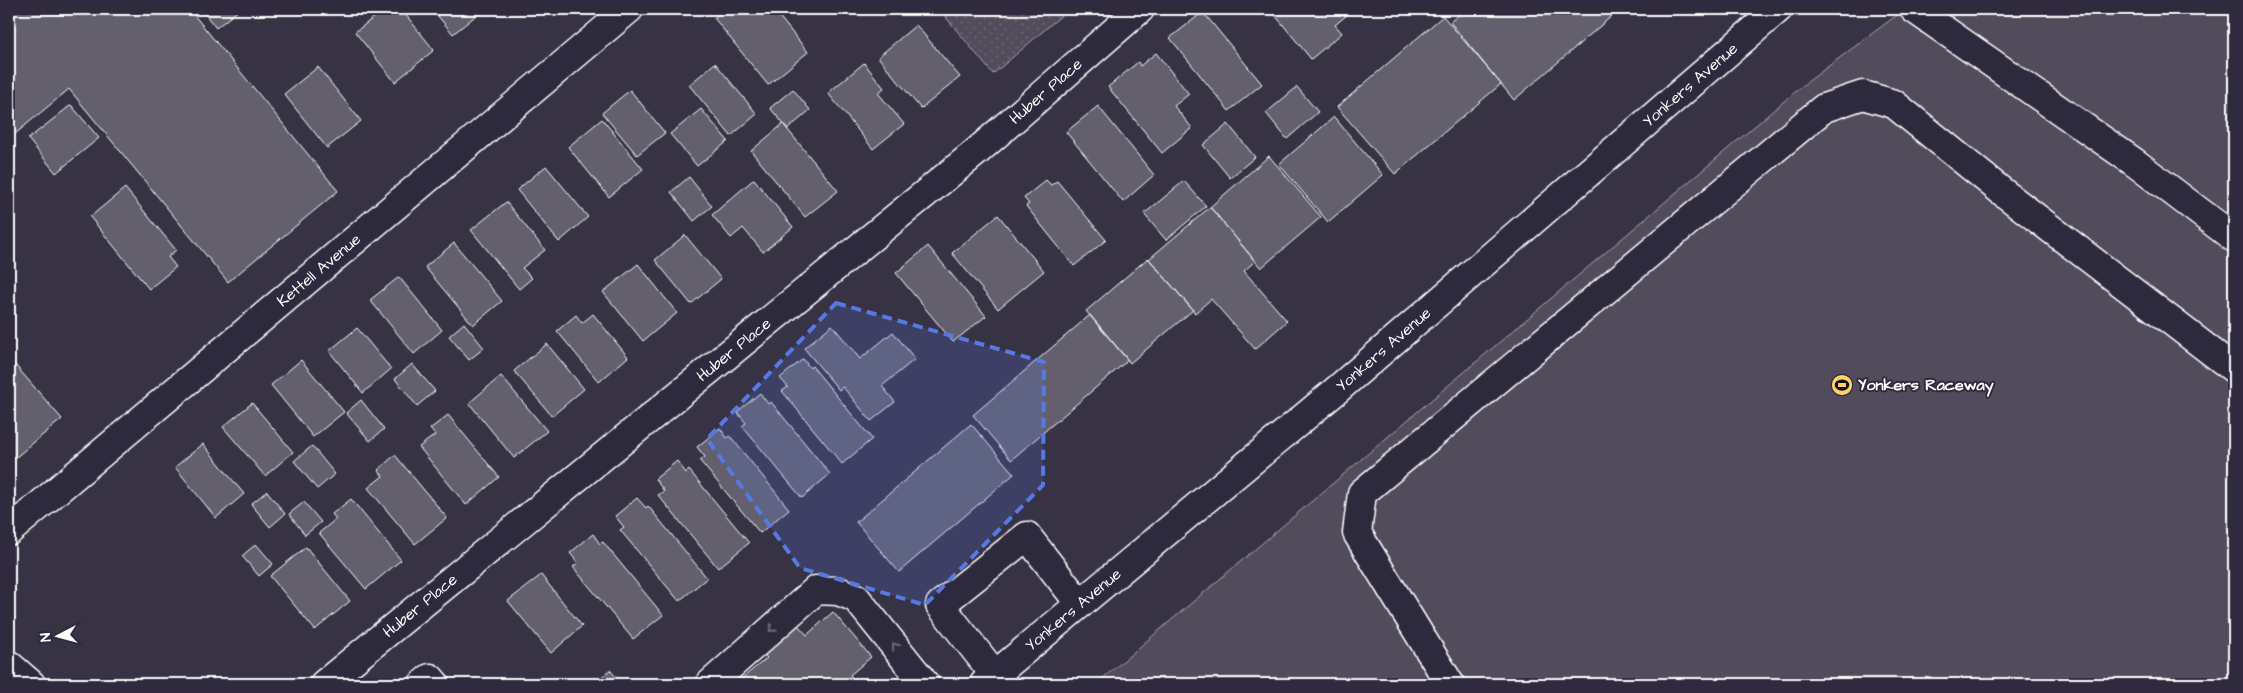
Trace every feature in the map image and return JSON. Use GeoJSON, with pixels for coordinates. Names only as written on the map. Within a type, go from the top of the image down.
{"type":"FeatureCollection","features":[{"type":"Feature","properties":{"kind":"street","name":"Kettell Avenue"},"geometry":{"type":"LineString","coordinates":[[9,531],[629,9]]}},
{"type":"Feature","properties":{"kind":"street","name":"Huber Place"},"geometry":{"type":"LineString","coordinates":[[324,684],[975,153],[1140,9]]}},
{"type":"Feature","properties":{"kind":"street","name":"Yonkers Avenue"},"geometry":{"type":"LineString","coordinates":[[990,679],[1339,388],[1778,9]]}},
{"type":"Feature","properties":{"kind":"street"},"geometry":{"type":"LineString","coordinates":[[1914,9],[2134,162],[2234,238]]}},
{"type":"Feature","properties":{"kind":"street"},"geometry":{"type":"LineString","coordinates":[[1450,684],[1357,533],[1362,493],[1824,108],[1863,95],[1894,104],[2008,196],[2234,369]]}},
{"type":"Feature","properties":{"kind":"street"},"geometry":{"type":"LineString","coordinates":[[990,679],[940,605],[1027,536],[1080,604]]}},
{"type":"Feature","properties":{"kind":"street"},"geometry":{"type":"LineString","coordinates":[[710,684],[816,590],[838,591],[856,598],[925,684]]}},
{"type":"Feature","properties":{"kind":"street"},"geometry":{"type":"LineString","coordinates":[[9,665],[31,684]]}},
{"type":"Feature","properties":{"kind":"highlighted area"},"geometry":{"type":"Polygon","coordinates":[[[836,303],[1044,362],[1043,485],[925,605],[800,568],[707,439],[836,303]]]}},
{"type":"Feature","properties":{"kind":"shaded area"},"geometry":{"type":"Polygon","coordinates":[[[939,9],[1069,9],[993,74],[939,9]]]}},
{"type":"Feature","properties":{"kind":"shaded area","name":"Yonkers Raceway"},"geometry":{"type":"Polygon","coordinates":[[[1905,9],[2234,9],[2234,684],[1096,684],[1802,86],[1905,9]]]}},
{"type":"Feature","properties":{"kind":"building"},"geometry":{"type":"Polygon","coordinates":[[[9,9],[189,9],[338,191],[228,282],[69,89],[9,139],[9,9]]]}},
{"type":"Feature","properties":{"kind":"building"},"geometry":{"type":"Polygon","coordinates":[[[201,9],[240,9],[216,28],[201,9]]]}},
{"type":"Feature","properties":{"kind":"building"},"geometry":{"type":"Polygon","coordinates":[[[385,9],[401,9],[434,50],[395,82],[355,32],[385,9]]]}},
{"type":"Feature","properties":{"kind":"building"},"geometry":{"type":"Polygon","coordinates":[[[432,9],[484,9],[453,34],[432,9]]]}},
{"type":"Feature","properties":{"kind":"building"},"geometry":{"type":"Polygon","coordinates":[[[724,9],[773,9],[808,52],[768,85],[714,18],[724,9]]]}},
{"type":"Feature","properties":{"kind":"building"},"geometry":{"type":"Polygon","coordinates":[[[1270,9],[1354,9],[1335,25],[1342,33],[1311,59],[1270,9]]]}},
{"type":"Feature","properties":{"kind":"building"},"geometry":{"type":"Polygon","coordinates":[[[1466,9],[1620,9],[1514,100],[1450,22],[1466,9]]]}},
{"type":"Feature","properties":{"kind":"building"},"geometry":{"type":"Polygon","coordinates":[[[1203,12],[1262,84],[1229,111],[1170,38],[1203,12]]]}},
{"type":"Feature","properties":{"kind":"building"},"geometry":{"type":"Polygon","coordinates":[[[1443,16],[1501,84],[1395,174],[1337,107],[1443,16]]]}},
{"type":"Feature","properties":{"kind":"building"},"geometry":{"type":"Polygon","coordinates":[[[916,25],[960,77],[921,109],[878,57],[916,25]]]}},
{"type":"Feature","properties":{"kind":"building"},"geometry":{"type":"Polygon","coordinates":[[[1156,53],[1189,94],[1174,106],[1192,128],[1162,153],[1108,87],[1138,62],[1140,66],[1156,53]]]}},
{"type":"Feature","properties":{"kind":"building"},"geometry":{"type":"Polygon","coordinates":[[[715,63],[757,114],[731,136],[689,85],[715,63]]]}},
{"type":"Feature","properties":{"kind":"building"},"geometry":{"type":"Polygon","coordinates":[[[864,63],[884,88],[878,93],[904,124],[873,149],[828,93],[864,63]]]}},
{"type":"Feature","properties":{"kind":"building"},"geometry":{"type":"Polygon","coordinates":[[[318,67],[361,121],[327,148],[284,94],[318,67]]]}},
{"type":"Feature","properties":{"kind":"building"},"geometry":{"type":"Polygon","coordinates":[[[1297,87],[1318,112],[1287,139],[1266,113],[1297,87]]]}},
{"type":"Feature","properties":{"kind":"building"},"geometry":{"type":"Polygon","coordinates":[[[793,89],[810,110],[788,129],[770,108],[793,89]]]}},
{"type":"Feature","properties":{"kind":"building"},"geometry":{"type":"Polygon","coordinates":[[[630,90],[665,133],[637,155],[602,113],[630,90]]]}},
{"type":"Feature","properties":{"kind":"building"},"geometry":{"type":"Polygon","coordinates":[[[71,105],[99,138],[56,173],[28,139],[71,105]]]}},
{"type":"Feature","properties":{"kind":"building"},"geometry":{"type":"Polygon","coordinates":[[[1098,106],[1154,175],[1123,202],[1066,132],[1098,106]]]}},
{"type":"Feature","properties":{"kind":"building"},"geometry":{"type":"Polygon","coordinates":[[[701,109],[728,141],[697,166],[670,134],[701,109]]]}},
{"type":"Feature","properties":{"kind":"building"},"geometry":{"type":"Polygon","coordinates":[[[1334,117],[1383,175],[1328,222],[1279,164],[1334,117]]]}},
{"type":"Feature","properties":{"kind":"building"},"geometry":{"type":"Polygon","coordinates":[[[602,119],[643,169],[609,197],[568,147],[602,119]]]}},
{"type":"Feature","properties":{"kind":"building"},"geometry":{"type":"Polygon","coordinates":[[[783,124],[838,191],[805,217],[751,151],[783,124]]]}},
{"type":"Feature","properties":{"kind":"building"},"geometry":{"type":"Polygon","coordinates":[[[1228,124],[1255,157],[1230,178],[1203,145],[1228,124]]]}},
{"type":"Feature","properties":{"kind":"building"},"geometry":{"type":"Polygon","coordinates":[[[1269,156],[1321,217],[1261,268],[1210,207],[1269,156]]]}},
{"type":"Feature","properties":{"kind":"building"},"geometry":{"type":"Polygon","coordinates":[[[546,166],[588,217],[559,242],[517,190],[546,166]]]}},
{"type":"Feature","properties":{"kind":"building"},"geometry":{"type":"Polygon","coordinates":[[[689,177],[712,206],[694,221],[671,192],[689,177]]]}},
{"type":"Feature","properties":{"kind":"building"},"geometry":{"type":"Polygon","coordinates":[[[754,179],[793,227],[763,252],[743,228],[731,238],[712,215],[754,179]]]}},
{"type":"Feature","properties":{"kind":"building"},"geometry":{"type":"Polygon","coordinates":[[[1046,180],[1051,185],[1057,181],[1106,240],[1074,266],[1026,206],[1029,204],[1024,198],[1046,180]]]}},
{"type":"Feature","properties":{"kind":"building"},"geometry":{"type":"Polygon","coordinates":[[[1184,181],[1206,206],[1166,240],[1144,214],[1184,181]]]}},
{"type":"Feature","properties":{"kind":"building"},"geometry":{"type":"Polygon","coordinates":[[[125,188],[176,250],[168,257],[176,267],[149,289],[90,217],[125,188]]]}},
{"type":"Feature","properties":{"kind":"building"},"geometry":{"type":"Polygon","coordinates":[[[506,202],[545,250],[522,268],[532,278],[519,289],[471,230],[506,202]]]}},
{"type":"Feature","properties":{"kind":"building"},"geometry":{"type":"Polygon","coordinates":[[[1210,207],[1255,261],[1244,271],[1287,321],[1255,349],[1211,299],[1195,313],[1149,259],[1210,207]]]}},
{"type":"Feature","properties":{"kind":"building"},"geometry":{"type":"Polygon","coordinates":[[[998,215],[1044,271],[998,309],[952,253],[998,215]]]}},
{"type":"Feature","properties":{"kind":"building"},"geometry":{"type":"Polygon","coordinates":[[[685,235],[721,279],[691,304],[655,260],[685,235]]]}},
{"type":"Feature","properties":{"kind":"building"},"geometry":{"type":"Polygon","coordinates":[[[454,243],[502,301],[473,325],[425,267],[454,243]]]}},
{"type":"Feature","properties":{"kind":"building"},"geometry":{"type":"Polygon","coordinates":[[[928,246],[986,316],[953,342],[896,273],[928,246]]]}},
{"type":"Feature","properties":{"kind":"building"},"geometry":{"type":"Polygon","coordinates":[[[1148,258],[1193,310],[1130,363],[1086,311],[1148,258]]]}},
{"type":"Feature","properties":{"kind":"building"},"geometry":{"type":"Polygon","coordinates":[[[638,264],[677,313],[643,341],[603,292],[638,264]]]}},
{"type":"Feature","properties":{"kind":"building"},"geometry":{"type":"Polygon","coordinates":[[[399,277],[442,330],[414,354],[370,300],[399,277]]]}},
{"type":"Feature","properties":{"kind":"building"},"geometry":{"type":"Polygon","coordinates":[[[593,314],[628,357],[599,382],[557,331],[576,315],[582,323],[593,314]]]}},
{"type":"Feature","properties":{"kind":"building"},"geometry":{"type":"Polygon","coordinates":[[[1090,315],[1128,360],[1011,460],[973,415],[1090,315]]]}},
{"type":"Feature","properties":{"kind":"building"},"geometry":{"type":"Polygon","coordinates":[[[464,323],[484,348],[469,360],[449,336],[464,323]]]}},
{"type":"Feature","properties":{"kind":"building"},"geometry":{"type":"Polygon","coordinates":[[[832,325],[860,359],[893,332],[915,359],[882,386],[895,402],[871,421],[843,387],[839,390],[804,348],[832,325]]]}},
{"type":"Feature","properties":{"kind":"building"},"geometry":{"type":"Polygon","coordinates":[[[357,328],[391,369],[363,393],[329,351],[357,328]]]}},
{"type":"Feature","properties":{"kind":"building"},"geometry":{"type":"Polygon","coordinates":[[[547,344],[584,389],[552,416],[514,371],[547,344]]]}},
{"type":"Feature","properties":{"kind":"building"},"geometry":{"type":"Polygon","coordinates":[[[9,358],[62,419],[9,463],[9,358]]]}},
{"type":"Feature","properties":{"kind":"building"},"geometry":{"type":"Polygon","coordinates":[[[803,359],[810,368],[812,366],[872,439],[842,464],[782,391],[788,387],[780,378],[803,359]]]}},
{"type":"Feature","properties":{"kind":"building"},"geometry":{"type":"Polygon","coordinates":[[[301,360],[344,412],[313,437],[271,385],[301,360]]]}},
{"type":"Feature","properties":{"kind":"building"},"geometry":{"type":"Polygon","coordinates":[[[412,364],[435,391],[417,406],[395,379],[412,364]]]}},
{"type":"Feature","properties":{"kind":"building"},"geometry":{"type":"Polygon","coordinates":[[[501,376],[547,431],[514,458],[469,403],[501,376]]]}},
{"type":"Feature","properties":{"kind":"building"},"geometry":{"type":"Polygon","coordinates":[[[760,393],[768,404],[771,402],[830,474],[802,498],[742,426],[746,423],[737,412],[760,393]]]}},
{"type":"Feature","properties":{"kind":"building"},"geometry":{"type":"Polygon","coordinates":[[[361,400],[384,429],[370,441],[346,413],[361,400]]]}},
{"type":"Feature","properties":{"kind":"building"},"geometry":{"type":"Polygon","coordinates":[[[252,403],[293,452],[265,476],[223,427],[252,403]]]}},
{"type":"Feature","properties":{"kind":"building"},"geometry":{"type":"Polygon","coordinates":[[[448,415],[499,477],[466,505],[419,447],[435,435],[430,429],[448,415]]]}},
{"type":"Feature","properties":{"kind":"building"},"geometry":{"type":"Polygon","coordinates":[[[971,424],[1014,474],[899,572],[856,522],[971,424]]]}},
{"type":"Feature","properties":{"kind":"building"},"geometry":{"type":"Polygon","coordinates":[[[720,428],[727,438],[730,436],[789,509],[760,533],[700,461],[705,457],[697,447],[720,428]]]}},
{"type":"Feature","properties":{"kind":"building"},"geometry":{"type":"Polygon","coordinates":[[[203,444],[244,494],[216,518],[175,467],[203,444]]]}},
{"type":"Feature","properties":{"kind":"building"},"geometry":{"type":"Polygon","coordinates":[[[312,446],[335,474],[317,489],[294,461],[312,446]]]}},
{"type":"Feature","properties":{"kind":"building"},"geometry":{"type":"Polygon","coordinates":[[[395,455],[447,518],[415,544],[368,488],[383,476],[378,470],[395,455]]]}},
{"type":"Feature","properties":{"kind":"building"},"geometry":{"type":"Polygon","coordinates":[[[677,461],[686,473],[689,470],[749,543],[718,568],[658,495],[664,491],[655,479],[677,461]]]}},
{"type":"Feature","properties":{"kind":"building"},"geometry":{"type":"Polygon","coordinates":[[[267,491],[285,514],[270,527],[251,504],[267,491]]]}},
{"type":"Feature","properties":{"kind":"building"},"geometry":{"type":"Polygon","coordinates":[[[637,498],[646,508],[648,506],[707,578],[679,601],[620,530],[624,527],[615,516],[637,498]]]}},
{"type":"Feature","properties":{"kind":"building"},"geometry":{"type":"Polygon","coordinates":[[[351,499],[401,560],[366,589],[319,533],[336,519],[332,514],[351,499]]]}},
{"type":"Feature","properties":{"kind":"building"},"geometry":{"type":"Polygon","coordinates":[[[304,502],[321,522],[305,535],[289,514],[304,502]]]}},
{"type":"Feature","properties":{"kind":"building"},"geometry":{"type":"Polygon","coordinates":[[[593,534],[600,544],[603,542],[663,615],[633,639],[573,567],[578,563],[570,553],[593,534]]]}},
{"type":"Feature","properties":{"kind":"building"},"geometry":{"type":"Polygon","coordinates":[[[256,544],[273,564],[259,576],[242,556],[256,544]]]}},
{"type":"Feature","properties":{"kind":"building"},"geometry":{"type":"Polygon","coordinates":[[[306,547],[350,601],[315,630],[270,576],[306,547]]]}},
{"type":"Feature","properties":{"kind":"building"},"geometry":{"type":"Polygon","coordinates":[[[541,575],[582,626],[551,653],[508,601],[541,575]]]}},
{"type":"Feature","properties":{"kind":"building"},"geometry":{"type":"Polygon","coordinates":[[[833,612],[871,657],[850,675],[857,684],[735,684],[767,658],[763,653],[797,624],[807,635],[833,612]]]}},
{"type":"Feature","properties":{"kind":"building"},"geometry":{"type":"Polygon","coordinates":[[[610,670],[622,684],[593,684],[610,670]]]}},
{"type":"Feature","properties":{"kind":"place","name":"Yonkers Raceway"},"geometry":{"type":"Point","coordinates":[1842,385]}}]}
